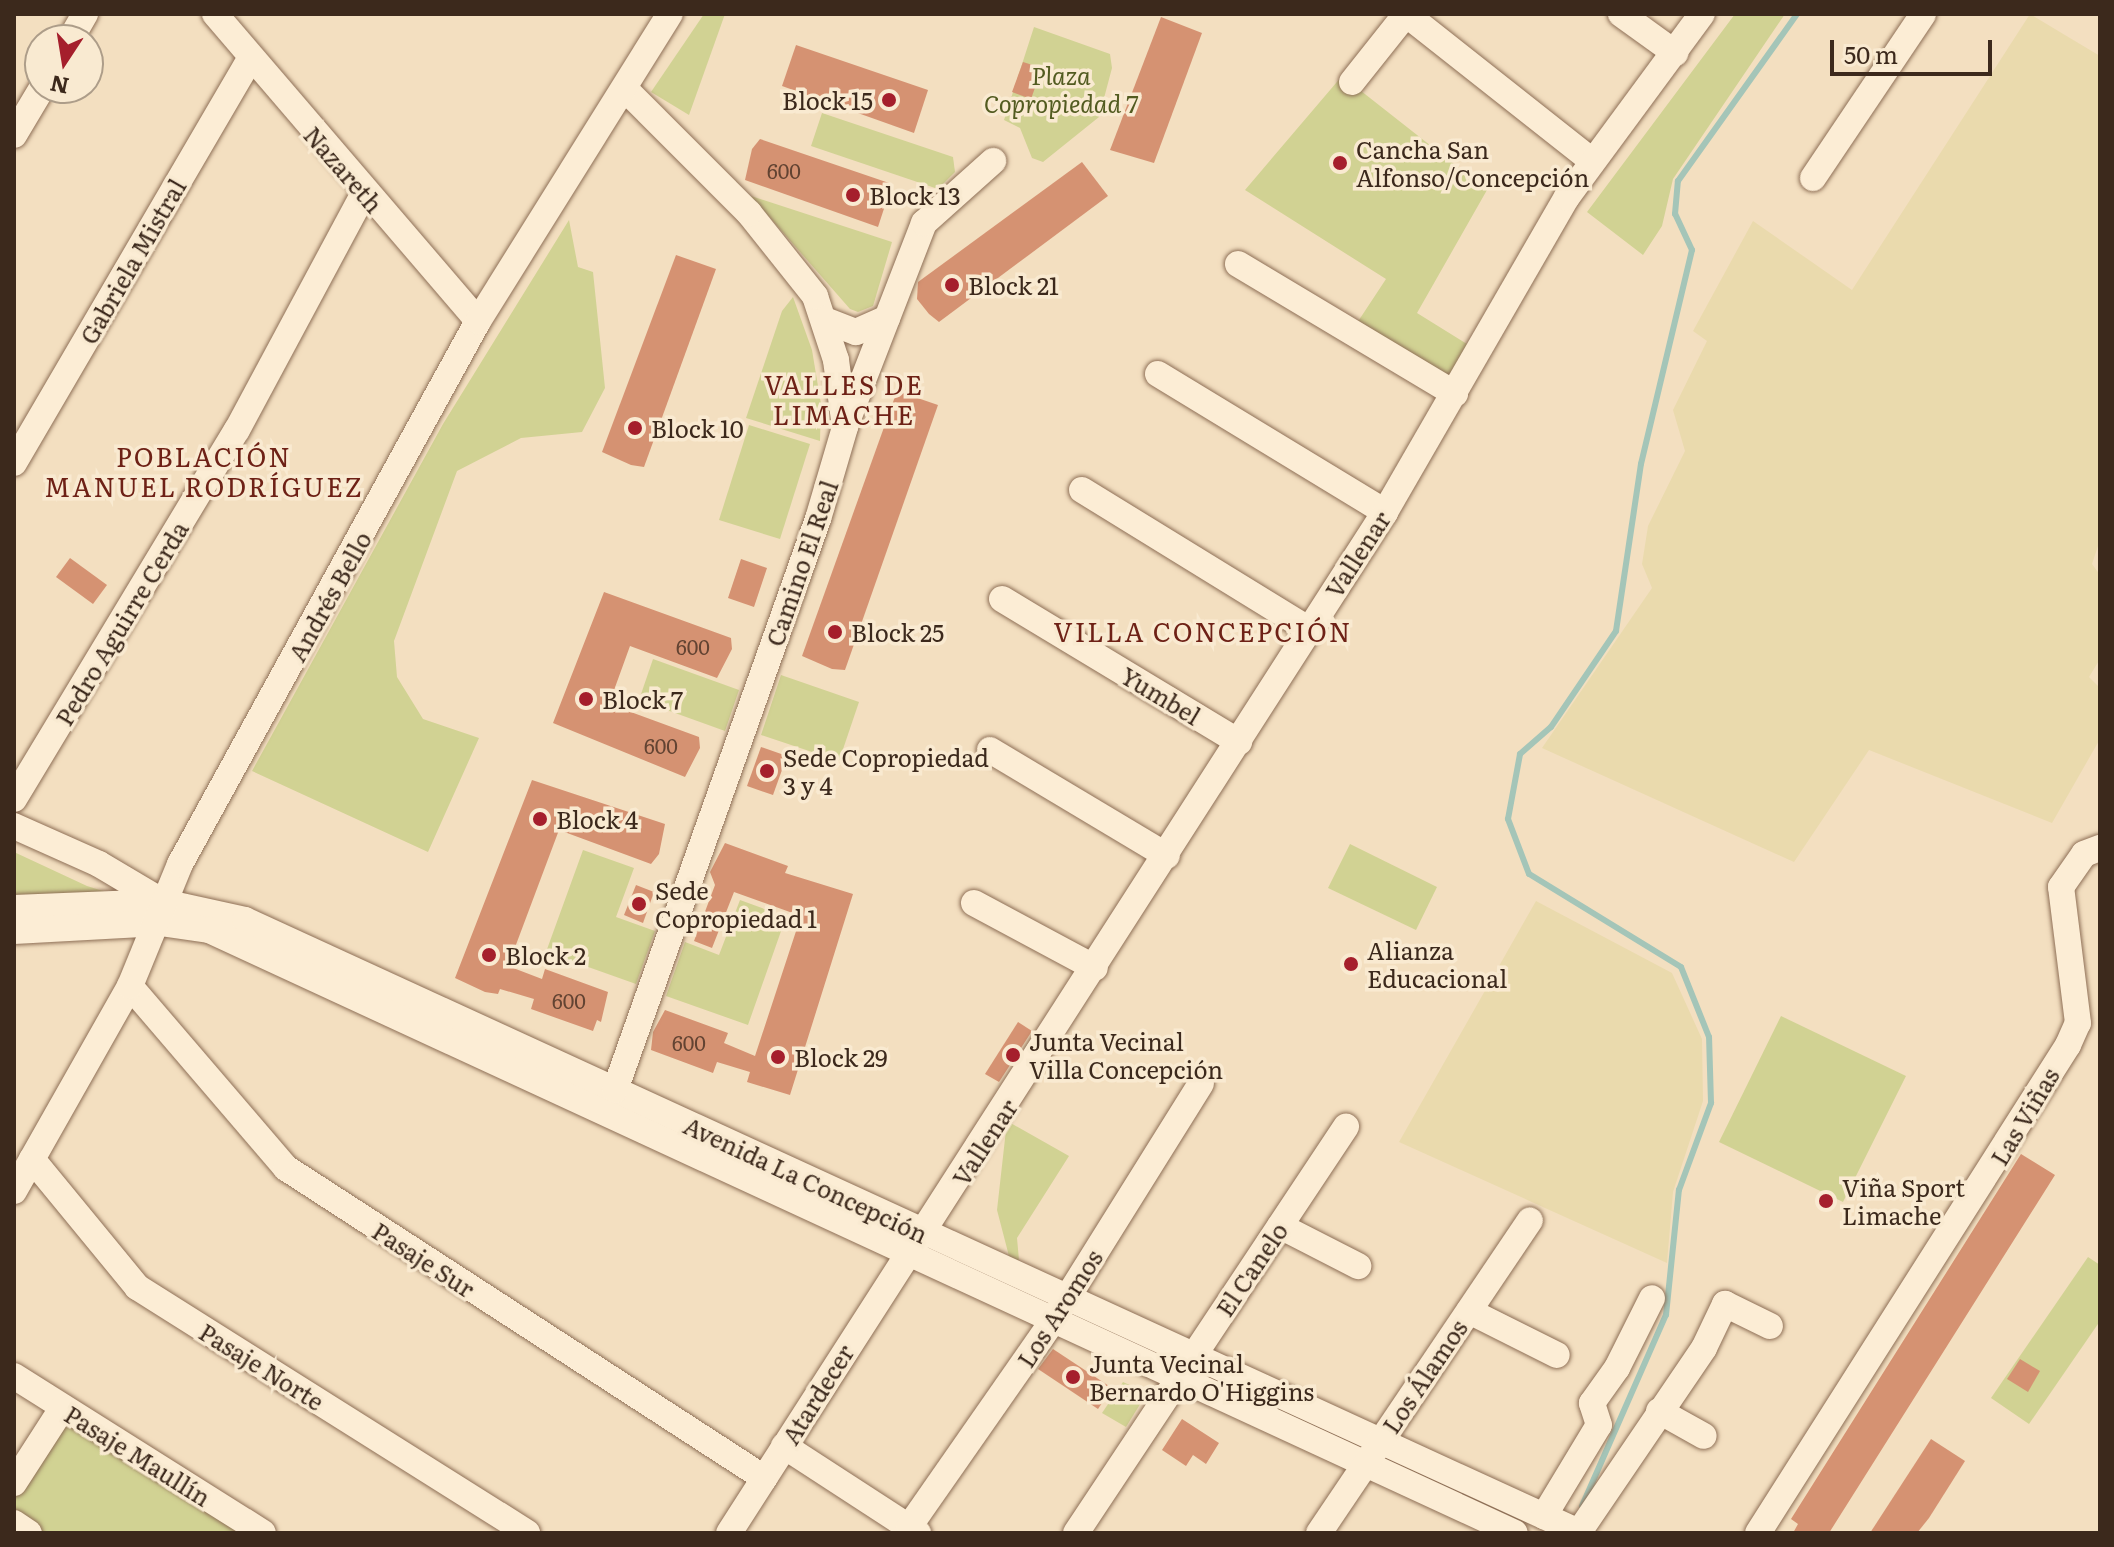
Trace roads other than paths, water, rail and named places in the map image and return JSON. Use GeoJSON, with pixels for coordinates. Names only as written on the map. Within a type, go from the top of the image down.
{"type":"FeatureCollection","features":[{"type":"Feature","properties":{"kind":"street","name":"Nazareth"},"geometry":{"type":"LineString","coordinates":[[215,14],[364,193],[478,321]]}},
{"type":"Feature","properties":{"kind":"street","name":"Andrés Bello"},"geometry":{"type":"LineString","coordinates":[[15,1188],[130,986],[162,912],[478,321],[670,14]]}},
{"type":"Feature","properties":{"kind":"street"},"geometry":{"type":"LineString","coordinates":[[1352,82],[1406,14],[1592,161]]}},
{"type":"Feature","properties":{"kind":"street"},"geometry":{"type":"LineString","coordinates":[[1621,14],[1675,53]]}},
{"type":"Feature","properties":{"kind":"street","name":"Vallenar"},"geometry":{"type":"LineString","coordinates":[[905,1254],[925,1233],[1385,512],[1526,265],[1592,161],[1702,14]]}},
{"type":"Feature","properties":{"kind":"street"},"geometry":{"type":"LineString","coordinates":[[1813,178],[1923,14]]}},
{"type":"Feature","properties":{"kind":"street","name":"Gabriela Mistral"},"geometry":{"type":"LineString","coordinates":[[14,463],[250,59]]}},
{"type":"Feature","properties":{"kind":"street","name":"Camino El Real"},"geometry":{"type":"LineString","coordinates":[[615,1090],[818,519],[845,427],[827,321],[776,242],[625,89]]}},
{"type":"Feature","properties":{"kind":"street"},"geometry":{"type":"LineString","coordinates":[[14,135],[32,104]]}},
{"type":"Feature","properties":{"kind":"street"},"geometry":{"type":"LineString","coordinates":[[845,427],[924,223],[993,161]]}},
{"type":"Feature","properties":{"kind":"street","name":"Pedro Aguirre Cerda"},"geometry":{"type":"LineString","coordinates":[[14,799],[237,430],[364,193]]}},
{"type":"Feature","properties":{"kind":"street"},"geometry":{"type":"LineString","coordinates":[[1238,264],[1455,394]]}},
{"type":"Feature","properties":{"kind":"street"},"geometry":{"type":"LineString","coordinates":[[827,321],[856,332],[887,318]]}},
{"type":"Feature","properties":{"kind":"street"},"geometry":{"type":"LineString","coordinates":[[1158,374],[1385,512]]}},
{"type":"Feature","properties":{"kind":"street"},"geometry":{"type":"LineString","coordinates":[[1082,490],[1308,629]]}},
{"type":"Feature","properties":{"kind":"street","name":"Yumbel"},"geometry":{"type":"LineString","coordinates":[[1002,599],[1239,742]]}},
{"type":"Feature","properties":{"kind":"street"},"geometry":{"type":"LineString","coordinates":[[990,750],[1167,856]]}},
{"type":"Feature","properties":{"kind":"street"},"geometry":{"type":"LineString","coordinates":[[14,826],[99,864],[162,912]]}},
{"type":"Feature","properties":{"kind":"street","name":"Las Viñas"},"geometry":{"type":"LineString","coordinates":[[1758,1533],[2068,1045],[2078,1023],[2061,887],[2084,854],[2100,848]]}},
{"type":"Feature","properties":{"kind":"street"},"geometry":{"type":"LineString","coordinates":[[974,903],[1095,968]]}},
{"type":"Feature","properties":{"kind":"street","name":"Avenida La Concepción"},"geometry":{"type":"LineString","coordinates":[[14,908],[162,912],[245,920],[1580,1533]]}},
{"type":"Feature","properties":{"kind":"street","name":"Avenida La Concepción"},"geometry":{"type":"LineString","coordinates":[[14,931],[162,912],[209,930],[1052,1322],[1515,1533]]}},
{"type":"Feature","properties":{"kind":"street","name":"Pasaje Sur"},"geometry":{"type":"LineString","coordinates":[[130,986],[286,1168],[764,1478]]}},
{"type":"Feature","properties":{"kind":"street","name":"Los Aromos"},"geometry":{"type":"LineString","coordinates":[[914,1530],[1052,1322],[1201,1084]]}},
{"type":"Feature","properties":{"kind":"street","name":"El Canelo"},"geometry":{"type":"LineString","coordinates":[[1076,1533],[1346,1126]]}},
{"type":"Feature","properties":{"kind":"street","name":"Pasaje Norte"},"geometry":{"type":"LineString","coordinates":[[32,1159],[137,1287],[527,1533]]}},
{"type":"Feature","properties":{"kind":"street","name":"Los Álamos"},"geometry":{"type":"LineString","coordinates":[[1319,1533],[1530,1220]]}},
{"type":"Feature","properties":{"kind":"street"},"geometry":{"type":"LineString","coordinates":[[1280,1226],[1358,1266]]}},
{"type":"Feature","properties":{"kind":"street","name":"Atardecer"},"geometry":{"type":"LineString","coordinates":[[729,1533],[905,1254]]}},
{"type":"Feature","properties":{"kind":"street"},"geometry":{"type":"LineString","coordinates":[[1544,1516],[1599,1425],[1592,1403],[1617,1368],[1652,1298]]}},
{"type":"Feature","properties":{"kind":"street"},"geometry":{"type":"LineString","coordinates":[[1580,1533],[1704,1348],[1725,1304],[1770,1326]]}},
{"type":"Feature","properties":{"kind":"street"},"geometry":{"type":"LineString","coordinates":[[1469,1311],[1557,1355]]}},
{"type":"Feature","properties":{"kind":"street","name":"Pasaje Maullín"},"geometry":{"type":"LineString","coordinates":[[14,1376],[263,1533]]}},
{"type":"Feature","properties":{"kind":"street"},"geometry":{"type":"LineString","coordinates":[[14,1483],[63,1407]]}},
{"type":"Feature","properties":{"kind":"street"},"geometry":{"type":"LineString","coordinates":[[1659,1411],[1704,1436]]}},
{"type":"Feature","properties":{"kind":"street"},"geometry":{"type":"LineString","coordinates":[[784,1446],[914,1530]]}},
{"type":"Feature","properties":{"kind":"street"},"geometry":{"type":"LineString","coordinates":[[14,1523],[29,1533]]}},
{"type":"Feature","properties":{"kind":"waterway"},"geometry":{"type":"LineString","coordinates":[[1582,1506],[1666,1315],[1679,1190],[1711,1103],[1709,1037],[1681,967],[1529,874],[1508,819],[1520,754],[1551,727],[1616,631],[1641,464],[1692,250],[1675,214],[1678,181],[1797,14]]}},
{"type":"Feature","properties":{"kind":"place","name":"Block 15"},"geometry":{"type":"Point","coordinates":[889,100]}},
{"type":"Feature","properties":{"kind":"place","name":"Cancha San Alfonso/Concepción"},"geometry":{"type":"Point","coordinates":[1340,163]}},
{"type":"Feature","properties":{"kind":"place","name":"Block 13"},"geometry":{"type":"Point","coordinates":[853,195]}},
{"type":"Feature","properties":{"kind":"place","name":"Block 21"},"geometry":{"type":"Point","coordinates":[952,285]}},
{"type":"Feature","properties":{"kind":"place","name":"Block 10"},"geometry":{"type":"Point","coordinates":[635,428]}},
{"type":"Feature","properties":{"kind":"place","name":"Block 25"},"geometry":{"type":"Point","coordinates":[835,632]}},
{"type":"Feature","properties":{"kind":"place","name":"Block 7"},"geometry":{"type":"Point","coordinates":[586,699]}},
{"type":"Feature","properties":{"kind":"place","name":"Sede Copropiedad 3 y 4"},"geometry":{"type":"Point","coordinates":[767,771]}},
{"type":"Feature","properties":{"kind":"place","name":"Block 4"},"geometry":{"type":"Point","coordinates":[540,819]}},
{"type":"Feature","properties":{"kind":"place","name":"Sede Copropiedad 1"},"geometry":{"type":"Point","coordinates":[639,904]}},
{"type":"Feature","properties":{"kind":"place","name":"Block 2"},"geometry":{"type":"Point","coordinates":[489,955]}},
{"type":"Feature","properties":{"kind":"place","name":"Alianza Educacional"},"geometry":{"type":"Point","coordinates":[1351,964]}},
{"type":"Feature","properties":{"kind":"place","name":"Junta Vecinal Villa Concepción"},"geometry":{"type":"Point","coordinates":[1013,1055]}},
{"type":"Feature","properties":{"kind":"place","name":"Block 29"},"geometry":{"type":"Point","coordinates":[778,1057]}},
{"type":"Feature","properties":{"kind":"place","name":"Viña Sport Limache"},"geometry":{"type":"Point","coordinates":[1826,1201]}},
{"type":"Feature","properties":{"kind":"place","name":"Junta Vecinal Bernardo O'Higgins"},"geometry":{"type":"Point","coordinates":[1073,1377]}},
{"type":"Feature","properties":{"kind":"district","name":"VALLES DE LIMACHE"},"geometry":{"type":"Point","coordinates":[844,399]}},
{"type":"Feature","properties":{"kind":"district","name":"POBLACIÓN MANUEL RODRÍGUEZ"},"geometry":{"type":"Point","coordinates":[204,471]}},
{"type":"Feature","properties":{"kind":"district","name":"VILLA CONCEPCIÓN"},"geometry":{"type":"Point","coordinates":[1203,631]}},
{"type":"Feature","properties":{"kind":"park label","name":"Plaza Copropiedad 7"},"geometry":{"type":"Point","coordinates":[1061,89]}}]}
